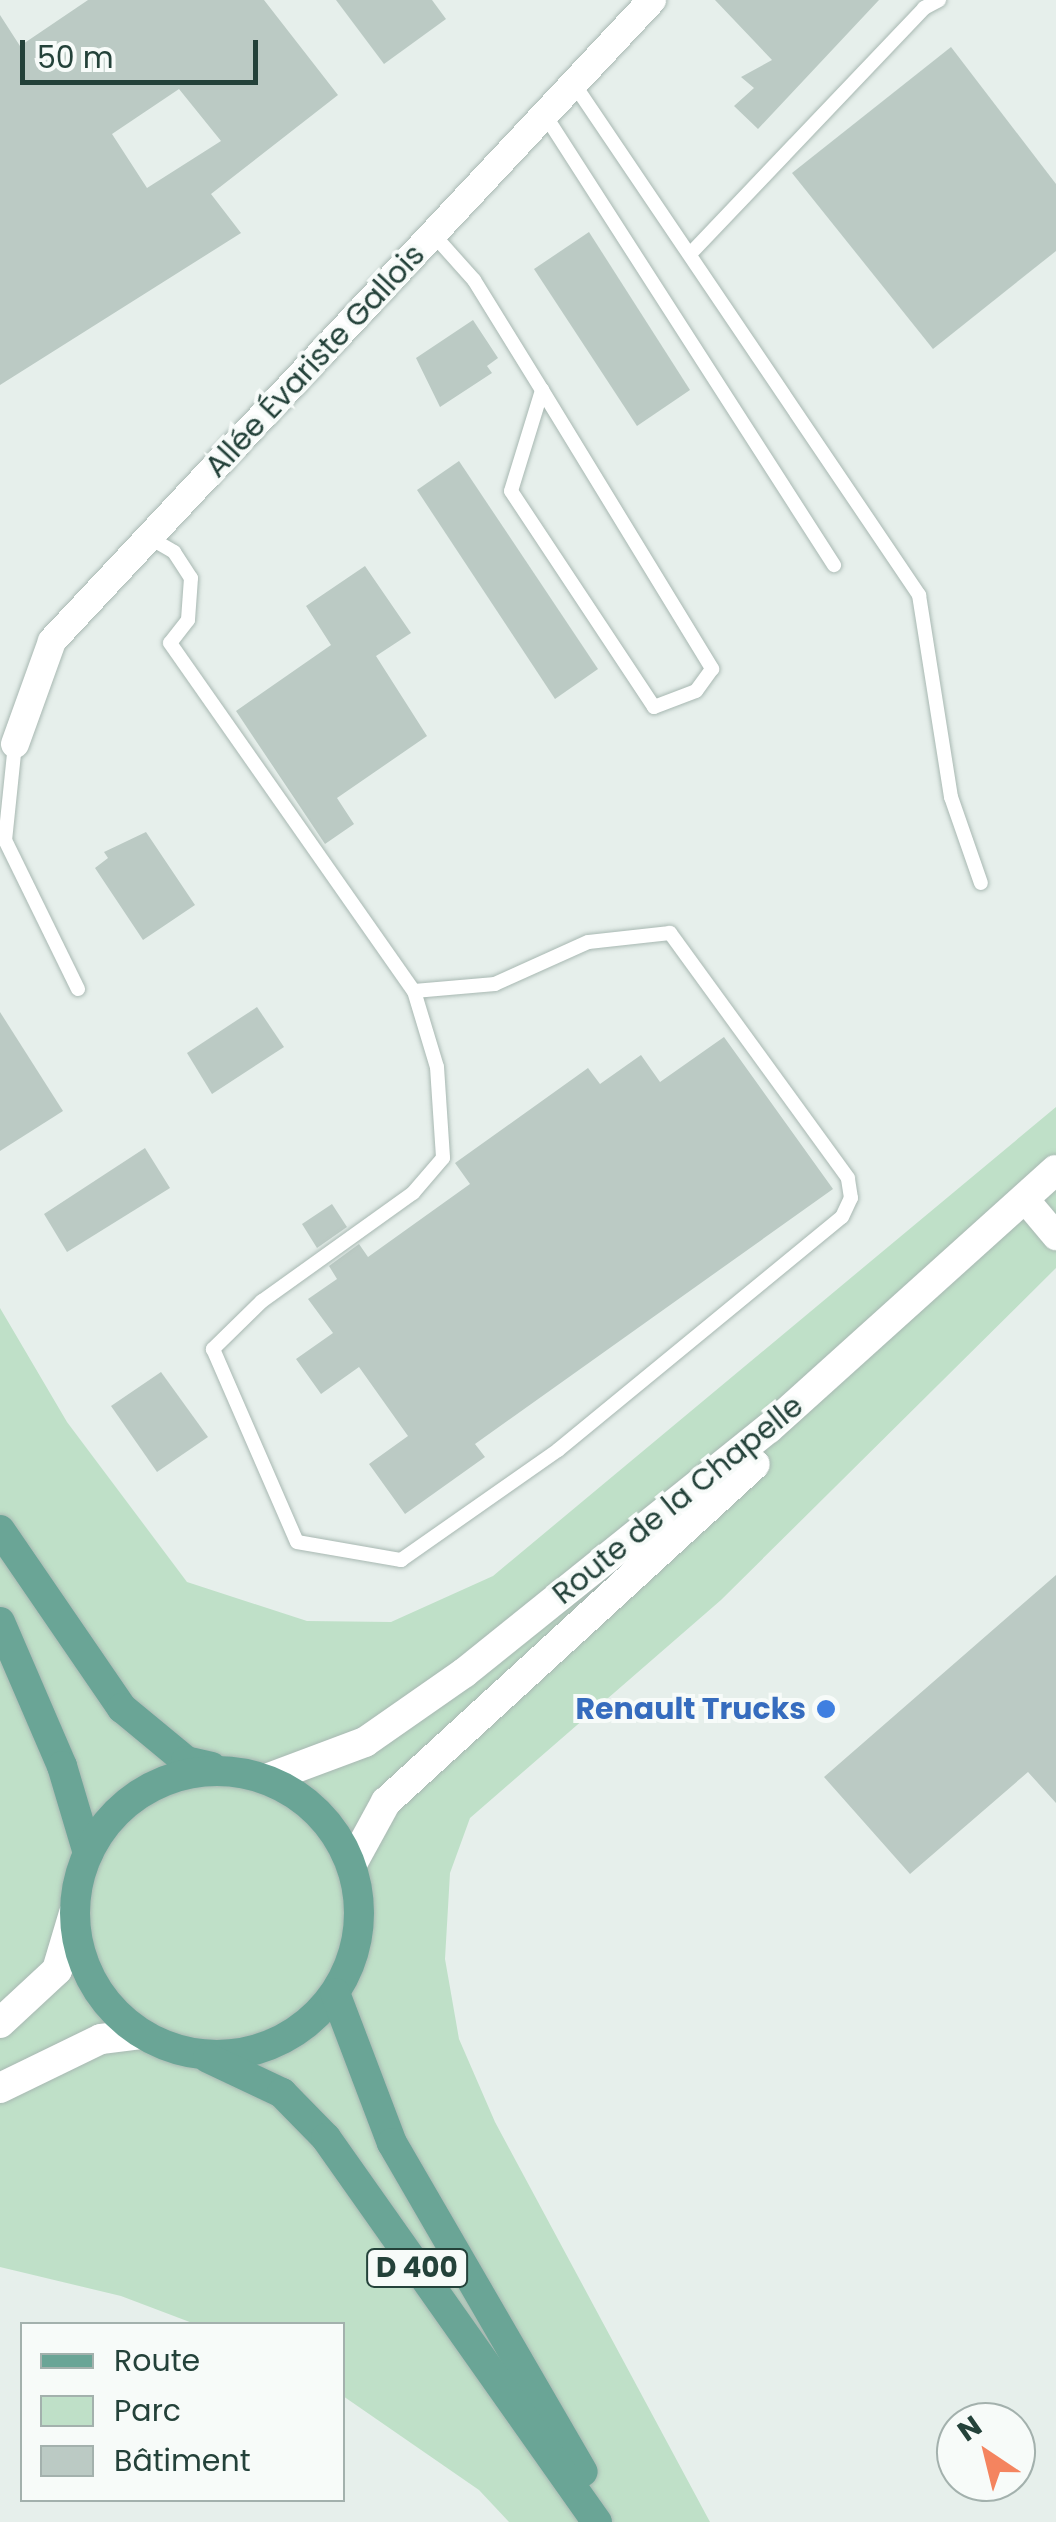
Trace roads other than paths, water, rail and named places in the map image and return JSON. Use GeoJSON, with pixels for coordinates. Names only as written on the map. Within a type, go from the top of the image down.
{"type":"FeatureCollection","features":[{"type":"Feature","properties":{"kind":"main road","name":"Route de la Chapelle"},"geometry":{"type":"LineString","coordinates":[[352,1864],[386,1802],[1043,1211],[1056,1170]]}},
{"type":"Feature","properties":{"kind":"main road","name":"Route de la Chapelle"},"geometry":{"type":"LineString","coordinates":[[266,1778],[365,1742],[464,1673],[1043,1211]]}},
{"type":"Feature","properties":{"kind":"main road"},"geometry":{"type":"LineString","coordinates":[[0,1530],[122,1708],[186,1761],[266,1778],[303,1799],[332,1828],[352,1864],[360,1908],[356,1938],[334,1993],[309,2022],[276,2042],[239,2054],[200,2054],[141,2034],[101,2039],[0,2088]]}},
{"type":"Feature","properties":{"kind":"main road"},"geometry":{"type":"LineString","coordinates":[[0,1622],[62,1766],[88,1852]]}},
{"type":"Feature","properties":{"kind":"main road"},"geometry":{"type":"LineString","coordinates":[[0,2023],[57,1970],[88,1852],[111,1817],[143,1791],[182,1774],[224,1770]]}},
{"type":"Feature","properties":{"kind":"main road"},"geometry":{"type":"LineString","coordinates":[[74,1913],[82,1960],[98,1988],[141,2034]]}},
{"type":"Feature","properties":{"kind":"main road","name":"D 400"},"geometry":{"type":"LineString","coordinates":[[334,1993],[392,2143],[612,2522]]}},
{"type":"Feature","properties":{"kind":"main road","name":"D 400"},"geometry":{"type":"LineString","coordinates":[[200,2054],[282,2093],[326,2138],[596,2522]]}},
{"type":"Feature","properties":{"kind":"street","name":"Allée Évariste Gallois"},"geometry":{"type":"LineString","coordinates":[[8,755],[52,641],[652,0]]}},
{"type":"Feature","properties":{"kind":"lane"},"geometry":{"type":"LineString","coordinates":[[690,253],[924,8],[939,0]]}},
{"type":"Feature","properties":{"kind":"lane"},"geometry":{"type":"LineString","coordinates":[[574,84],[920,595],[950,796],[981,882]]}},
{"type":"Feature","properties":{"kind":"lane"},"geometry":{"type":"LineString","coordinates":[[545,115],[834,565]]}},
{"type":"Feature","properties":{"kind":"lane"},"geometry":{"type":"LineString","coordinates":[[432,233],[474,280],[542,390],[712,669],[696,691],[654,708],[511,491],[542,390]]}},
{"type":"Feature","properties":{"kind":"lane"},"geometry":{"type":"LineString","coordinates":[[150,538],[174,552],[191,578],[192,606],[170,643],[414,991],[437,1066],[443,1158],[414,1193],[262,1301],[213,1349],[297,1542],[401,1560],[558,1450],[842,1217],[851,1198],[848,1178],[670,933],[588,942],[495,984],[414,991]]}},
{"type":"Feature","properties":{"kind":"lane"},"geometry":{"type":"LineString","coordinates":[[8,755],[5,840],[78,989]]}},
{"type":"Feature","properties":{"kind":"place","name":"Renault Trucks"},"geometry":{"type":"Point","coordinates":[826,1709]}}]}
